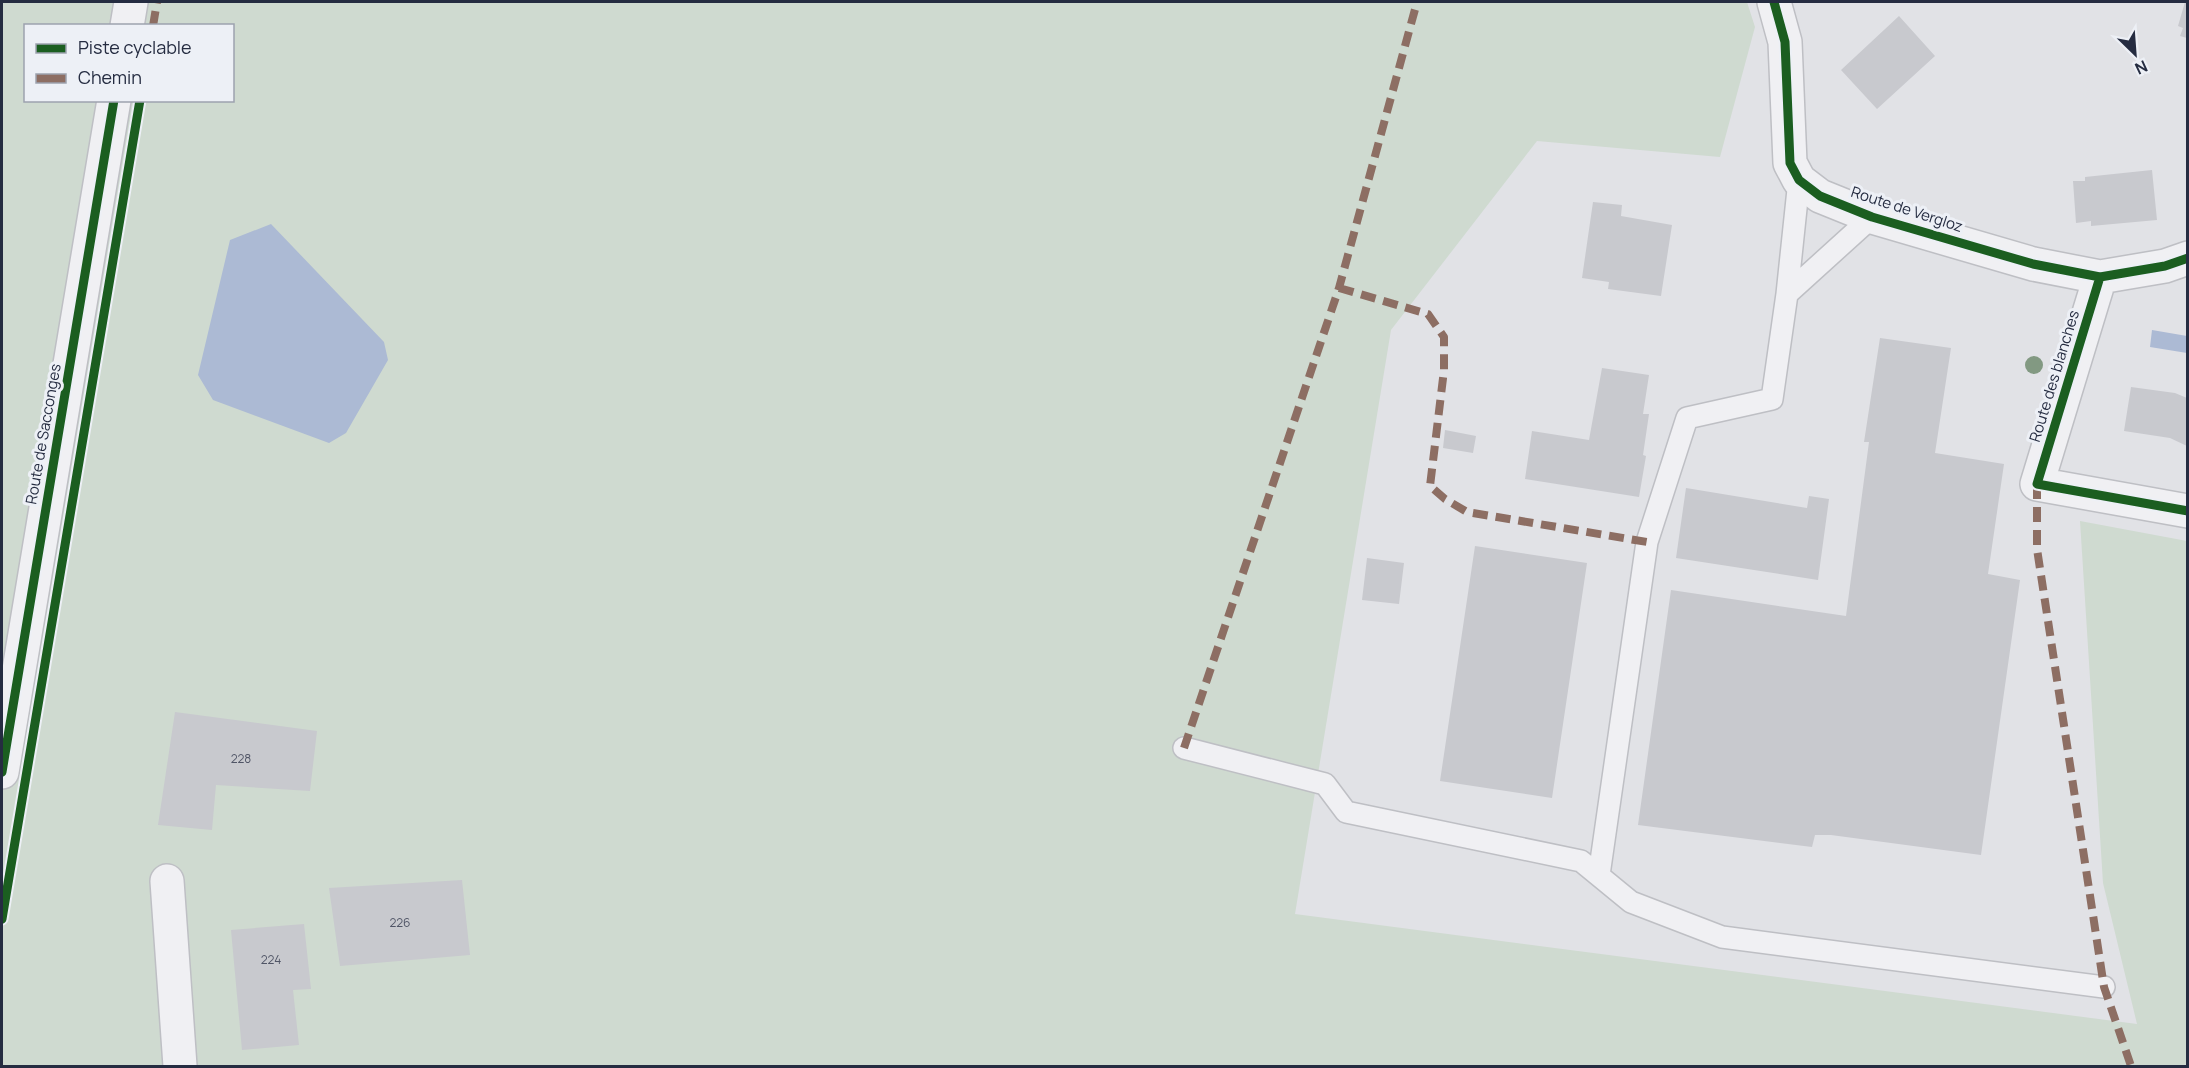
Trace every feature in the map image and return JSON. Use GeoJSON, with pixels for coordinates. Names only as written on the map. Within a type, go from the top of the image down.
{"type":"FeatureCollection","features":[{"type":"Feature","properties":{"kind":"street"},"geometry":{"type":"LineString","coordinates":[[127,24],[131,2]]}},
{"type":"Feature","properties":{"kind":"street"},"geometry":{"type":"LineString","coordinates":[[1774,2],[1785,42],[1790,163],[1799,180]]}},
{"type":"Feature","properties":{"kind":"street","name":"Route de Sacconges"},"geometry":{"type":"LineString","coordinates":[[2,772],[114,102]]}},
{"type":"Feature","properties":{"kind":"street","name":"Route de Vergloz"},"geometry":{"type":"LineString","coordinates":[[1799,180],[1820,196],[1872,216],[2033,264],[2100,277],[2165,266],[2187,258]]}},
{"type":"Feature","properties":{"kind":"street","name":"Route des blanches"},"geometry":{"type":"LineString","coordinates":[[2100,277],[2037,484],[2187,510]]}},
{"type":"Feature","properties":{"kind":"street"},"geometry":{"type":"LineString","coordinates":[[166,881],[180,1066]]}},
{"type":"Feature","properties":{"kind":"lane"},"geometry":{"type":"LineString","coordinates":[[1599,875],[1647,542],[1687,418],[1772,399],[1787,294],[1799,180]]}},
{"type":"Feature","properties":{"kind":"lane"},"geometry":{"type":"LineString","coordinates":[[1787,294],[1872,216]]}},
{"type":"Feature","properties":{"kind":"lane"},"geometry":{"type":"LineString","coordinates":[[1184,747],[1325,784],[1346,812],[1581,861],[1631,902],[1722,937],[2104,987]]}},
{"type":"Feature","properties":{"kind":"shaded area"},"geometry":{"type":"Polygon","coordinates":[[[2,2],[1747,2],[1755,27],[1720,157],[1537,141],[1391,330],[1295,914],[2137,1024],[2103,883],[2080,521],[2187,541],[2187,1066],[2,1066],[2,2]]]}},
{"type":"Feature","properties":{"kind":"water"},"geometry":{"type":"Polygon","coordinates":[[[271,224],[384,342],[388,360],[346,433],[329,443],[213,400],[198,375],[230,240],[271,224]]]}},
{"type":"Feature","properties":{"kind":"water"},"geometry":{"type":"Polygon","coordinates":[[[2152,330],[2187,336],[2187,353],[2150,347],[2152,330]]]}},
{"type":"Feature","properties":{"kind":"building"},"geometry":{"type":"Polygon","coordinates":[[[2185,2],[2187,2],[2187,38],[2180,36],[2183,28],[2178,26],[2185,2]]]}},
{"type":"Feature","properties":{"kind":"building"},"geometry":{"type":"Polygon","coordinates":[[[1899,16],[1935,56],[1877,109],[1841,70],[1899,16]]]}},
{"type":"Feature","properties":{"kind":"building"},"geometry":{"type":"Polygon","coordinates":[[[2152,170],[2157,220],[2091,226],[2091,221],[2076,223],[2073,181],[2085,181],[2085,177],[2152,170]]]}},
{"type":"Feature","properties":{"kind":"building"},"geometry":{"type":"Polygon","coordinates":[[[1593,202],[1622,205],[1621,216],[1672,225],[1661,296],[1608,289],[1609,282],[1582,278],[1593,202]]]}},
{"type":"Feature","properties":{"kind":"building"},"geometry":{"type":"Polygon","coordinates":[[[1880,338],[1951,348],[1935,453],[2004,464],[1988,574],[2020,580],[1981,855],[1831,835],[1815,835],[1812,847],[1638,825],[1671,590],[1846,616],[1869,442],[1864,442],[1880,338]]]}},
{"type":"Feature","properties":{"kind":"building"},"geometry":{"type":"Polygon","coordinates":[[[1602,368],[1649,375],[1643,414],[1649,414],[1643,455],[1646,456],[1639,497],[1525,479],[1532,431],[1589,440],[1602,368]]]}},
{"type":"Feature","properties":{"kind":"building"},"geometry":{"type":"Polygon","coordinates":[[[2131,387],[2175,393],[2187,398],[2187,446],[2170,438],[2124,431],[2131,387]]]}},
{"type":"Feature","properties":{"kind":"building"},"geometry":{"type":"Polygon","coordinates":[[[1445,430],[1476,436],[1473,453],[1443,448],[1445,430]]]}},
{"type":"Feature","properties":{"kind":"building"},"geometry":{"type":"Polygon","coordinates":[[[1686,488],[1807,508],[1809,496],[1829,499],[1818,580],[1676,558],[1686,488]]]}},
{"type":"Feature","properties":{"kind":"building"},"geometry":{"type":"Polygon","coordinates":[[[1475,546],[1587,563],[1552,798],[1440,781],[1475,546]]]}},
{"type":"Feature","properties":{"kind":"building"},"geometry":{"type":"Polygon","coordinates":[[[1367,558],[1404,563],[1399,604],[1362,600],[1367,558]]]}},
{"type":"Feature","properties":{"kind":"building"},"geometry":{"type":"Polygon","coordinates":[[[175,712],[317,731],[310,791],[216,785],[212,830],[158,825],[175,712]]]}},
{"type":"Feature","properties":{"kind":"building"},"geometry":{"type":"Polygon","coordinates":[[[462,880],[470,955],[340,966],[329,888],[462,880]]]}},
{"type":"Feature","properties":{"kind":"building"},"geometry":{"type":"Polygon","coordinates":[[[304,924],[311,989],[293,990],[299,1045],[242,1050],[231,930],[304,924]]]}},
{"type":"Feature","properties":{"kind":"marked path"},"geometry":{"type":"LineString","coordinates":[[153,24],[157,2]]}},
{"type":"Feature","properties":{"kind":"marked path"},"geometry":{"type":"LineString","coordinates":[[1184,748],[1339,288],[1417,2]]}},
{"type":"Feature","properties":{"kind":"marked path"},"geometry":{"type":"LineString","coordinates":[[1339,288],[1428,314],[1444,337],[1444,370],[1430,486],[1445,499],[1467,512],[1647,542]]}},
{"type":"Feature","properties":{"kind":"marked path"},"geometry":{"type":"LineString","coordinates":[[2037,484],[2037,549],[2104,987],[2131,1066]]}},
{"type":"Feature","properties":{"kind":"cycle path"},"geometry":{"type":"LineString","coordinates":[[1774,2],[1785,42],[1790,163],[1799,180],[1820,196],[1872,217],[2033,264],[2100,277],[2165,266],[2188,258]]}},
{"type":"Feature","properties":{"kind":"cycle path"},"geometry":{"type":"LineString","coordinates":[[2,772],[114,102]]}},
{"type":"Feature","properties":{"kind":"cycle path"},"geometry":{"type":"LineString","coordinates":[[2,919],[140,102]]}},
{"type":"Feature","properties":{"kind":"cycle path"},"geometry":{"type":"LineString","coordinates":[[2100,277],[2037,484],[2188,511]]}}]}
